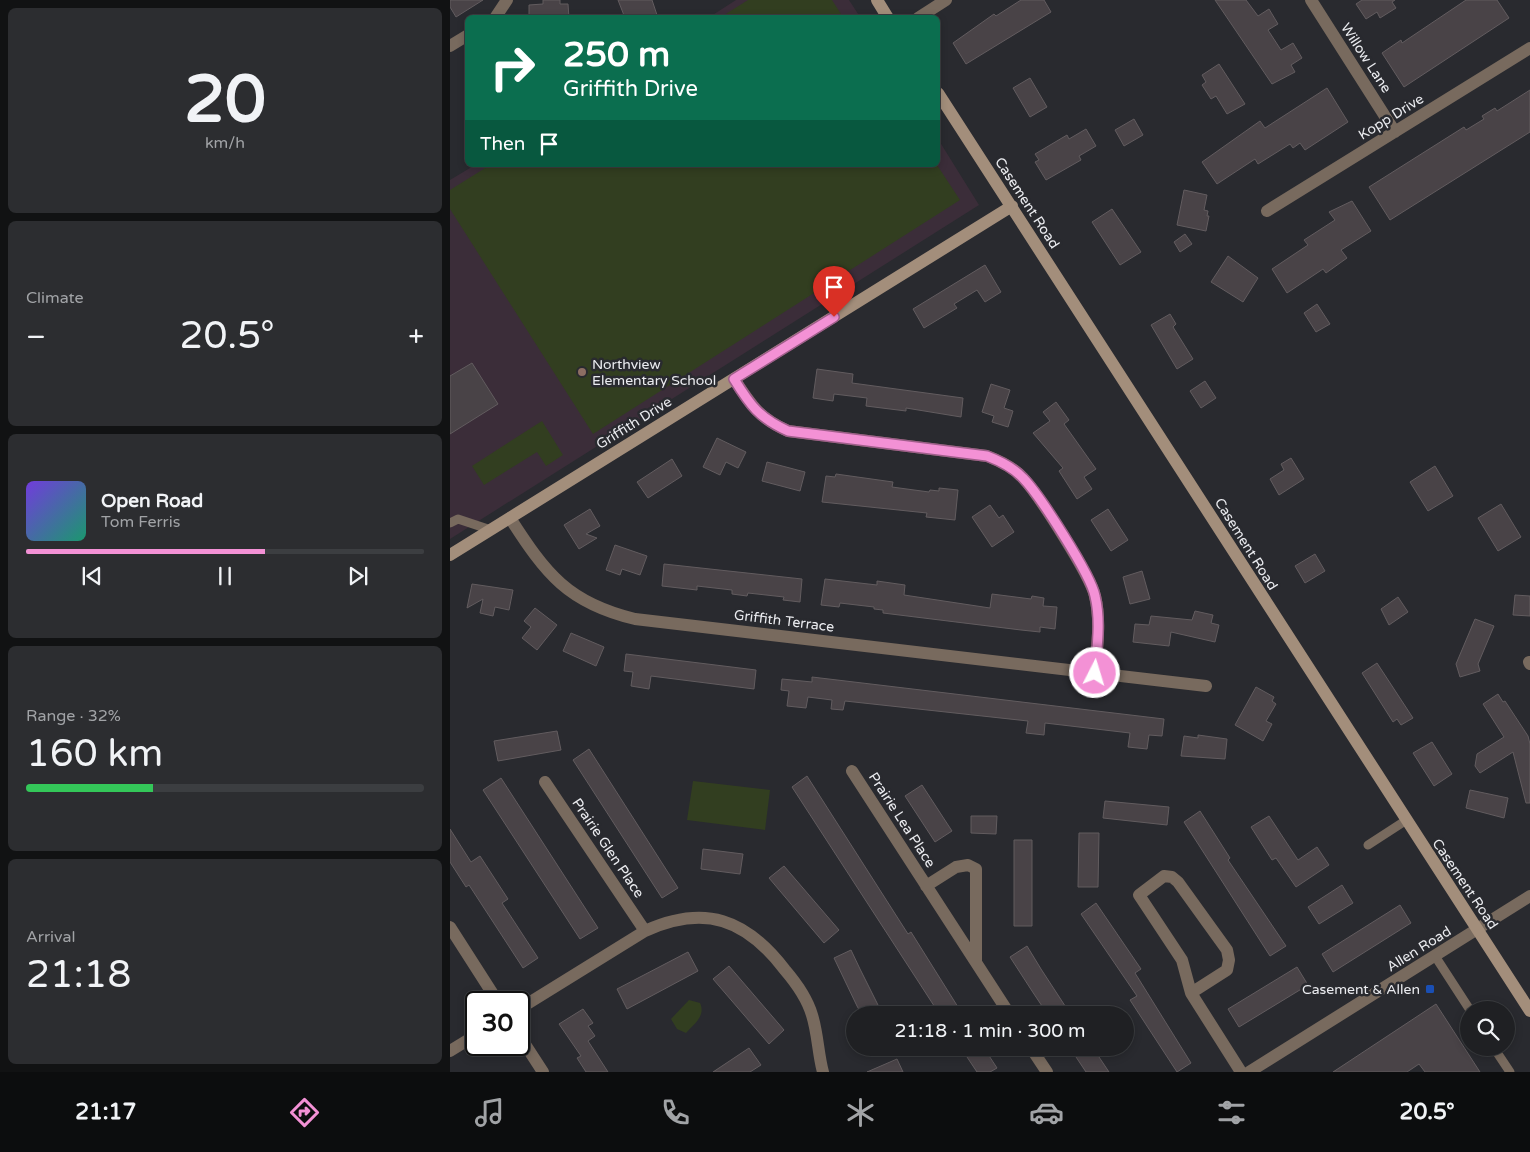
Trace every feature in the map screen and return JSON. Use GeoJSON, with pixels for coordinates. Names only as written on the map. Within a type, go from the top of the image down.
{"type":"FeatureCollection","features":[{"type":"Feature","properties":{"kind":"street"},"geometry":{"type":"LineString","coordinates":[[497,15],[507,0]]}},
{"type":"Feature","properties":{"kind":"street"},"geometry":{"type":"LineString","coordinates":[[877,0],[886,15]]}},
{"type":"Feature","properties":{"kind":"street"},"geometry":{"type":"LineString","coordinates":[[923,15],[946,0]]}},
{"type":"Feature","properties":{"kind":"street","name":"Willow Lane"},"geometry":{"type":"LineString","coordinates":[[1311,0],[1395,132]]}},
{"type":"Feature","properties":{"kind":"street"},"geometry":{"type":"LineString","coordinates":[[450,46],[465,37]]}},
{"type":"Feature","properties":{"kind":"street","name":"Kopp Drive"},"geometry":{"type":"LineString","coordinates":[[1267,211],[1530,48]]}},
{"type":"Feature","properties":{"kind":"street","name":"Casement Road"},"geometry":{"type":"LineString","coordinates":[[940,96],[1405,821],[1530,1011]]}},
{"type":"Feature","properties":{"kind":"street","name":"Griffith Drive"},"geometry":{"type":"LineString","coordinates":[[450,555],[1012,206]]}},
{"type":"Feature","properties":{"kind":"street"},"geometry":{"type":"LineString","coordinates":[[734,379],[753,408],[768,422],[788,431],[987,456],[1005,464],[1023,477],[1085,573],[1095,593],[1099,615],[1095,673]]}},
{"type":"Feature","properties":{"kind":"street","name":"Griffith Terrace"},"geometry":{"type":"LineString","coordinates":[[510,518],[534,554],[562,586],[586,602],[609,613],[635,619],[1206,686]]}},
{"type":"Feature","properties":{"kind":"street","name":"Prairie Lea Place"},"geometry":{"type":"LineString","coordinates":[[852,771],[1004,1006]]}},
{"type":"Feature","properties":{"kind":"street","name":"Prairie Glen Place"},"geometry":{"type":"LineString","coordinates":[[545,782],[645,931]]}},
{"type":"Feature","properties":{"kind":"street","name":"Prairie Lea Place"},"geometry":{"type":"LineString","coordinates":[[926,886],[956,867],[968,865],[976,869],[976,962]]}},
{"type":"Feature","properties":{"kind":"street"},"geometry":{"type":"LineString","coordinates":[[1191,993],[1227,970],[1229,960],[1227,950],[1178,882],[1172,877],[1164,876],[1139,895],[1182,960],[1191,993],[1241,1072]]}},
{"type":"Feature","properties":{"kind":"street","name":"Allen Road"},"geometry":{"type":"LineString","coordinates":[[1249,1072],[1530,896]]}},
{"type":"Feature","properties":{"kind":"street"},"geometry":{"type":"LineString","coordinates":[[530,1002],[645,931],[665,922],[699,917],[718,920],[738,928],[759,940],[804,995],[812,1015],[820,1071]]}},
{"type":"Feature","properties":{"kind":"street"},"geometry":{"type":"LineString","coordinates":[[450,927],[491,991]]}},
{"type":"Feature","properties":{"kind":"street"},"geometry":{"type":"LineString","coordinates":[[450,1051],[465,1042]]}},
{"type":"Feature","properties":{"kind":"street"},"geometry":{"type":"LineString","coordinates":[[530,1053],[542,1072]]}},
{"type":"Feature","properties":{"kind":"street"},"geometry":{"type":"LineString","coordinates":[[1036,1056],[1047,1072]]}},
{"type":"Feature","properties":{"kind":"lane"},"geometry":{"type":"LineString","coordinates":[[450,523],[458,518],[491,530]]}},
{"type":"Feature","properties":{"kind":"lane"},"geometry":{"type":"LineString","coordinates":[[1368,845],[1405,821]]}},
{"type":"Feature","properties":{"kind":"lane"},"geometry":{"type":"LineString","coordinates":[[1435,956],[1464,1001]]}},
{"type":"Feature","properties":{"kind":"lane"},"geometry":{"type":"LineString","coordinates":[[1499,1056],[1510,1072]]}},
{"type":"Feature","properties":{"kind":"shaded area"},"geometry":{"type":"Polygon","coordinates":[[[736,0],[849,0],[859,15],[713,15],[736,0]]]}},
{"type":"Feature","properties":{"kind":"shaded area","name":"Northview Elementary School"},"geometry":{"type":"Polygon","coordinates":[[[940,142],[979,205],[450,539],[450,180],[472,167],[940,167],[940,142]]]}},
{"type":"Feature","properties":{"kind":"green space"},"geometry":{"type":"Polygon","coordinates":[[[748,0],[832,0],[842,15],[724,15],[748,0]]]}},
{"type":"Feature","properties":{"kind":"green space","name":"Northview Elementary School"},"geometry":{"type":"Polygon","coordinates":[[[487,167],[938,167],[960,200],[593,434],[450,209],[450,190],[487,167]]]}},
{"type":"Feature","properties":{"kind":"green space"},"geometry":{"type":"Polygon","coordinates":[[[542,421],[563,455],[546,466],[537,452],[484,485],[472,466],[542,421]]]}},
{"type":"Feature","properties":{"kind":"green space"},"geometry":{"type":"Polygon","coordinates":[[[693,781],[770,790],[765,830],[687,820],[693,781]]]}},
{"type":"Feature","properties":{"kind":"green space"},"geometry":{"type":"Polygon","coordinates":[[[689,1000],[700,1003],[701,1012],[698,1019],[686,1033],[677,1029],[671,1019],[689,1000]]]}},
{"type":"Feature","properties":{"kind":"building"},"geometry":{"type":"Polygon","coordinates":[[[450,0],[483,0],[456,17],[450,7],[450,0]]]}},
{"type":"Feature","properties":{"kind":"building"},"geometry":{"type":"Polygon","coordinates":[[[543,0],[560,0],[560,4],[568,4],[569,15],[529,15],[529,5],[543,4],[543,0]]]}},
{"type":"Feature","properties":{"kind":"building"},"geometry":{"type":"Polygon","coordinates":[[[618,0],[652,0],[657,15],[624,15],[618,0]]]}},
{"type":"Feature","properties":{"kind":"building"},"geometry":{"type":"Polygon","coordinates":[[[1021,0],[1044,0],[1051,12],[966,64],[953,43],[994,14],[996,16],[1021,0]]]}},
{"type":"Feature","properties":{"kind":"building"},"geometry":{"type":"Polygon","coordinates":[[[1215,0],[1246,0],[1258,16],[1269,9],[1278,24],[1268,30],[1281,50],[1293,43],[1302,58],[1291,65],[1295,72],[1272,84],[1215,0]]]}},
{"type":"Feature","properties":{"kind":"building"},"geometry":{"type":"Polygon","coordinates":[[[1362,0],[1395,0],[1392,2],[1396,8],[1380,18],[1377,12],[1366,19],[1356,4],[1362,0]]]}},
{"type":"Feature","properties":{"kind":"building"},"geometry":{"type":"Polygon","coordinates":[[[1466,0],[1497,0],[1509,18],[1404,87],[1382,53],[1401,40],[1402,43],[1466,0]]]}},
{"type":"Feature","properties":{"kind":"building"},"geometry":{"type":"Polygon","coordinates":[[[1219,64],[1245,104],[1227,114],[1216,96],[1211,99],[1202,85],[1206,82],[1202,75],[1219,64]]]}},
{"type":"Feature","properties":{"kind":"building"},"geometry":{"type":"Polygon","coordinates":[[[1030,78],[1047,107],[1030,117],[1013,88],[1030,78]]]}},
{"type":"Feature","properties":{"kind":"building"},"geometry":{"type":"Polygon","coordinates":[[[1327,88],[1348,122],[1305,150],[1300,143],[1293,148],[1290,144],[1258,164],[1255,159],[1217,184],[1202,162],[1260,121],[1265,128],[1327,88]]]}},
{"type":"Feature","properties":{"kind":"building"},"geometry":{"type":"Polygon","coordinates":[[[1530,90],[1530,132],[1390,220],[1369,187],[1464,127],[1466,130],[1484,119],[1482,116],[1495,108],[1497,111],[1530,90]]]}},
{"type":"Feature","properties":{"kind":"building"},"geometry":{"type":"Polygon","coordinates":[[[1134,119],[1143,135],[1124,146],[1115,130],[1134,119]]]}},
{"type":"Feature","properties":{"kind":"building"},"geometry":{"type":"Polygon","coordinates":[[[1086,129],[1096,146],[1079,156],[1081,160],[1046,180],[1035,162],[1039,160],[1035,154],[1067,135],[1069,139],[1086,129]]]}},
{"type":"Feature","properties":{"kind":"building"},"geometry":{"type":"Polygon","coordinates":[[[1184,190],[1207,195],[1204,210],[1208,211],[1207,216],[1209,216],[1206,231],[1177,225],[1184,190]]]}},
{"type":"Feature","properties":{"kind":"building"},"geometry":{"type":"Polygon","coordinates":[[[1352,201],[1371,231],[1341,250],[1347,258],[1326,273],[1323,269],[1287,293],[1272,269],[1308,245],[1304,240],[1335,220],[1329,212],[1352,201]]]}},
{"type":"Feature","properties":{"kind":"building"},"geometry":{"type":"Polygon","coordinates":[[[1112,209],[1141,252],[1120,265],[1092,222],[1112,209]]]}},
{"type":"Feature","properties":{"kind":"building"},"geometry":{"type":"Polygon","coordinates":[[[1185,234],[1192,244],[1180,252],[1174,242],[1185,234]]]}},
{"type":"Feature","properties":{"kind":"building"},"geometry":{"type":"Polygon","coordinates":[[[1228,256],[1258,278],[1243,302],[1211,282],[1228,256]]]}},
{"type":"Feature","properties":{"kind":"building"},"geometry":{"type":"Polygon","coordinates":[[[985,265],[1001,292],[985,302],[977,290],[954,304],[957,308],[924,328],[913,309],[985,265]]]}},
{"type":"Feature","properties":{"kind":"building"},"geometry":{"type":"Polygon","coordinates":[[[1317,304],[1330,324],[1316,332],[1304,313],[1317,304]]]}},
{"type":"Feature","properties":{"kind":"building"},"geometry":{"type":"Polygon","coordinates":[[[1170,314],[1176,324],[1173,327],[1193,359],[1177,369],[1151,325],[1170,314]]]}},
{"type":"Feature","properties":{"kind":"building"},"geometry":{"type":"Polygon","coordinates":[[[472,363],[498,404],[450,434],[450,376],[472,363]]]}},
{"type":"Feature","properties":{"kind":"building"},"geometry":{"type":"Polygon","coordinates":[[[817,369],[853,374],[852,383],[963,398],[961,417],[906,408],[906,411],[866,406],[867,398],[834,394],[833,401],[813,398],[817,369]]]}},
{"type":"Feature","properties":{"kind":"building"},"geometry":{"type":"Polygon","coordinates":[[[1205,381],[1216,398],[1201,408],[1190,391],[1205,381]]]}},
{"type":"Feature","properties":{"kind":"building"},"geometry":{"type":"Polygon","coordinates":[[[991,384],[1010,390],[1004,408],[1013,411],[1008,427],[992,422],[994,416],[982,412],[991,384]]]}},
{"type":"Feature","properties":{"kind":"building"},"geometry":{"type":"Polygon","coordinates":[[[1056,402],[1069,420],[1064,424],[1096,469],[1084,477],[1092,489],[1077,499],[1059,471],[1063,468],[1033,433],[1050,421],[1043,412],[1056,402]]]}},
{"type":"Feature","properties":{"kind":"building"},"geometry":{"type":"Polygon","coordinates":[[[717,438],[746,452],[738,468],[726,462],[720,475],[703,467],[717,438]]]}},
{"type":"Feature","properties":{"kind":"building"},"geometry":{"type":"Polygon","coordinates":[[[1291,458],[1304,479],[1279,495],[1270,479],[1284,470],[1281,464],[1291,458]]]}},
{"type":"Feature","properties":{"kind":"building"},"geometry":{"type":"Polygon","coordinates":[[[672,459],[682,476],[648,498],[637,482],[672,459]]]}},
{"type":"Feature","properties":{"kind":"building"},"geometry":{"type":"Polygon","coordinates":[[[767,462],[805,472],[800,491],[762,481],[767,462]]]}},
{"type":"Feature","properties":{"kind":"building"},"geometry":{"type":"Polygon","coordinates":[[[1435,466],[1453,496],[1428,511],[1410,482],[1435,466]]]}},
{"type":"Feature","properties":{"kind":"building"},"geometry":{"type":"Polygon","coordinates":[[[836,474],[893,482],[892,487],[929,492],[930,490],[939,491],[939,488],[958,490],[955,520],[926,517],[927,513],[822,502],[826,476],[835,477],[836,474]]]}},
{"type":"Feature","properties":{"kind":"building"},"geometry":{"type":"Polygon","coordinates":[[[1501,504],[1521,537],[1498,551],[1478,518],[1501,504]]]}},
{"type":"Feature","properties":{"kind":"building"},"geometry":{"type":"Polygon","coordinates":[[[990,505],[999,518],[1003,515],[1014,532],[992,547],[972,517],[990,505]]]}},
{"type":"Feature","properties":{"kind":"building"},"geometry":{"type":"Polygon","coordinates":[[[590,509],[600,526],[586,534],[597,538],[579,549],[564,525],[590,509]]]}},
{"type":"Feature","properties":{"kind":"building"},"geometry":{"type":"Polygon","coordinates":[[[1108,509],[1128,540],[1111,551],[1091,520],[1108,509]]]}},
{"type":"Feature","properties":{"kind":"building"},"geometry":{"type":"Polygon","coordinates":[[[615,545],[647,556],[640,575],[622,569],[620,575],[606,570],[615,545]]]}},
{"type":"Feature","properties":{"kind":"building"},"geometry":{"type":"Polygon","coordinates":[[[1315,554],[1325,571],[1305,583],[1295,566],[1315,554]]]}},
{"type":"Feature","properties":{"kind":"building"},"geometry":{"type":"Polygon","coordinates":[[[664,564],[802,579],[800,602],[783,600],[784,597],[748,593],[747,596],[732,594],[732,590],[697,586],[697,590],[662,586],[664,564]]]}},
{"type":"Feature","properties":{"kind":"building"},"geometry":{"type":"Polygon","coordinates":[[[1142,571],[1150,599],[1130,604],[1123,577],[1142,571]]]}},
{"type":"Feature","properties":{"kind":"building"},"geometry":{"type":"Polygon","coordinates":[[[825,579],[877,585],[877,581],[905,585],[904,595],[990,608],[992,594],[1031,599],[1032,596],[1044,598],[1043,606],[1057,607],[1055,629],[1040,627],[1040,632],[883,613],[883,610],[874,609],[874,607],[840,603],[839,607],[821,605],[825,579]]]}},
{"type":"Feature","properties":{"kind":"building"},"geometry":{"type":"Polygon","coordinates":[[[472,584],[513,590],[509,610],[495,607],[493,616],[480,613],[483,599],[467,608],[472,584]]]}},
{"type":"Feature","properties":{"kind":"building"},"geometry":{"type":"Polygon","coordinates":[[[1515,595],[1530,596],[1530,616],[1513,615],[1515,595]]]}},
{"type":"Feature","properties":{"kind":"building"},"geometry":{"type":"Polygon","coordinates":[[[1398,597],[1408,612],[1389,625],[1381,609],[1398,597]]]}},
{"type":"Feature","properties":{"kind":"building"},"geometry":{"type":"Polygon","coordinates":[[[535,608],[557,625],[537,650],[522,638],[531,627],[524,621],[535,608]]]}},
{"type":"Feature","properties":{"kind":"building"},"geometry":{"type":"Polygon","coordinates":[[[1195,611],[1213,615],[1211,623],[1219,625],[1215,642],[1171,632],[1169,646],[1133,642],[1135,624],[1149,625],[1151,616],[1192,620],[1195,611]]]}},
{"type":"Feature","properties":{"kind":"building"},"geometry":{"type":"Polygon","coordinates":[[[1475,619],[1494,626],[1478,664],[1480,671],[1460,677],[1456,664],[1475,619]]]}},
{"type":"Feature","properties":{"kind":"building"},"geometry":{"type":"Polygon","coordinates":[[[571,633],[604,647],[596,666],[563,651],[571,633]]]}},
{"type":"Feature","properties":{"kind":"building"},"geometry":{"type":"Polygon","coordinates":[[[626,654],[756,670],[754,689],[651,676],[649,689],[631,686],[633,672],[624,671],[626,654]]]}},
{"type":"Feature","properties":{"kind":"building"},"geometry":{"type":"Polygon","coordinates":[[[1377,663],[1413,718],[1401,725],[1397,719],[1393,722],[1362,673],[1377,663]]]}},
{"type":"Feature","properties":{"kind":"building"},"geometry":{"type":"Polygon","coordinates":[[[812,677],[1164,719],[1162,736],[1149,735],[1147,749],[1128,747],[1130,733],[1045,723],[1044,735],[1026,733],[1028,721],[845,701],[843,710],[831,709],[832,700],[808,697],[806,708],[787,706],[789,691],[781,690],[782,679],[812,682],[812,677]]]}},
{"type":"Feature","properties":{"kind":"building"},"geometry":{"type":"Polygon","coordinates":[[[1256,687],[1274,697],[1272,701],[1276,704],[1266,721],[1272,724],[1263,741],[1235,725],[1256,687]]]}},
{"type":"Feature","properties":{"kind":"building"},"geometry":{"type":"Polygon","coordinates":[[[1498,694],[1503,702],[1505,701],[1528,736],[1530,744],[1530,803],[1526,803],[1513,752],[1480,773],[1475,766],[1477,754],[1504,737],[1483,704],[1498,694]]]}},
{"type":"Feature","properties":{"kind":"building"},"geometry":{"type":"Polygon","coordinates":[[[557,731],[561,750],[498,761],[494,741],[557,731]]]}},
{"type":"Feature","properties":{"kind":"building"},"geometry":{"type":"Polygon","coordinates":[[[1198,735],[1227,739],[1225,759],[1181,756],[1184,736],[1198,738],[1198,735]]]}},
{"type":"Feature","properties":{"kind":"building"},"geometry":{"type":"Polygon","coordinates":[[[1432,742],[1452,774],[1434,786],[1413,753],[1432,742]]]}},
{"type":"Feature","properties":{"kind":"building"},"geometry":{"type":"Polygon","coordinates":[[[589,749],[678,888],[662,898],[573,760],[589,749]]]}},
{"type":"Feature","properties":{"kind":"building"},"geometry":{"type":"Polygon","coordinates":[[[807,776],[908,934],[911,932],[957,1006],[934,1006],[792,787],[807,776]]]}},
{"type":"Feature","properties":{"kind":"building"},"geometry":{"type":"Polygon","coordinates":[[[501,778],[598,928],[580,939],[483,790],[501,778]]]}},
{"type":"Feature","properties":{"kind":"building"},"geometry":{"type":"Polygon","coordinates":[[[922,785],[952,831],[935,842],[905,796],[922,785]]]}},
{"type":"Feature","properties":{"kind":"building"},"geometry":{"type":"Polygon","coordinates":[[[1470,790],[1508,798],[1504,818],[1466,808],[1470,790]]]}},
{"type":"Feature","properties":{"kind":"building"},"geometry":{"type":"Polygon","coordinates":[[[1105,801],[1169,807],[1167,825],[1103,818],[1105,801]]]}},
{"type":"Feature","properties":{"kind":"building"},"geometry":{"type":"Polygon","coordinates":[[[1200,811],[1230,858],[1228,860],[1286,946],[1270,956],[1184,822],[1200,811]]]}},
{"type":"Feature","properties":{"kind":"building"},"geometry":{"type":"Polygon","coordinates":[[[971,816],[997,816],[996,834],[971,833],[971,816]]]}},
{"type":"Feature","properties":{"kind":"building"},"geometry":{"type":"Polygon","coordinates":[[[1269,816],[1298,860],[1317,847],[1329,865],[1296,887],[1276,858],[1272,860],[1251,827],[1269,816]]]}},
{"type":"Feature","properties":{"kind":"building"},"geometry":{"type":"Polygon","coordinates":[[[450,829],[471,862],[480,856],[508,899],[502,903],[538,958],[523,968],[469,885],[466,887],[450,862],[450,829]]]}},
{"type":"Feature","properties":{"kind":"building"},"geometry":{"type":"Polygon","coordinates":[[[1079,833],[1099,833],[1098,887],[1078,887],[1079,833]]]}},
{"type":"Feature","properties":{"kind":"building"},"geometry":{"type":"Polygon","coordinates":[[[1014,840],[1032,840],[1032,926],[1014,926],[1014,840]]]}},
{"type":"Feature","properties":{"kind":"building"},"geometry":{"type":"Polygon","coordinates":[[[703,849],[743,854],[740,874],[701,869],[703,849]]]}},
{"type":"Feature","properties":{"kind":"building"},"geometry":{"type":"Polygon","coordinates":[[[784,866],[839,930],[824,943],[769,878],[784,866]]]}},
{"type":"Feature","properties":{"kind":"building"},"geometry":{"type":"Polygon","coordinates":[[[1342,885],[1353,903],[1319,924],[1308,907],[1342,885]]]}},
{"type":"Feature","properties":{"kind":"building"},"geometry":{"type":"Polygon","coordinates":[[[1096,903],[1141,969],[1135,973],[1191,1063],[1177,1072],[1130,1000],[1137,996],[1081,914],[1096,903]]]}},
{"type":"Feature","properties":{"kind":"building"},"geometry":{"type":"Polygon","coordinates":[[[1400,905],[1411,923],[1333,972],[1322,954],[1400,905]]]}},
{"type":"Feature","properties":{"kind":"building"},"geometry":{"type":"Polygon","coordinates":[[[1027,946],[1065,1006],[1042,1006],[1010,957],[1027,946]]]}},
{"type":"Feature","properties":{"kind":"building"},"geometry":{"type":"Polygon","coordinates":[[[851,950],[879,1006],[857,1006],[834,958],[851,950]]]}},
{"type":"Feature","properties":{"kind":"building"},"geometry":{"type":"Polygon","coordinates":[[[688,952],[698,971],[627,1009],[617,989],[688,952]]]}},
{"type":"Feature","properties":{"kind":"building"},"geometry":{"type":"Polygon","coordinates":[[[729,966],[784,1030],[769,1044],[713,979],[729,966]]]}},
{"type":"Feature","properties":{"kind":"building"},"geometry":{"type":"Polygon","coordinates":[[[1297,967],[1308,985],[1239,1027],[1228,1009],[1297,967]]]}},
{"type":"Feature","properties":{"kind":"building"},"geometry":{"type":"Polygon","coordinates":[[[1436,1004],[1460,1041],[1460,1056],[1470,1056],[1480,1072],[1425,1072],[1419,1064],[1407,1072],[1333,1072],[1436,1004]]]}},
{"type":"Feature","properties":{"kind":"building"},"geometry":{"type":"Polygon","coordinates":[[[583,1009],[593,1023],[588,1026],[595,1036],[588,1041],[608,1072],[586,1072],[577,1058],[581,1056],[559,1024],[583,1009]]]}},
{"type":"Feature","properties":{"kind":"building"},"geometry":{"type":"Polygon","coordinates":[[[749,1048],[761,1065],[750,1072],[713,1072],[749,1048]]]}},
{"type":"Feature","properties":{"kind":"building"},"geometry":{"type":"Polygon","coordinates":[[[966,1056],[989,1056],[997,1068],[990,1072],[977,1072],[966,1056]]]}},
{"type":"Feature","properties":{"kind":"building"},"geometry":{"type":"Polygon","coordinates":[[[1075,1056],[1098,1056],[1109,1072],[1086,1072],[1075,1056]]]}},
{"type":"Feature","properties":{"kind":"building"},"geometry":{"type":"Polygon","coordinates":[[[897,1059],[903,1072],[867,1072],[897,1059]]]}},
{"type":"Feature","properties":{"kind":"place","name":"Northview Elementary School"},"geometry":{"type":"Point","coordinates":[582,372]}},
{"type":"Feature","properties":{"kind":"place","name":"Casement & Allen"},"geometry":{"type":"Point","coordinates":[1430,989]}},
{"type":"Feature","properties":{"kind":"route"},"geometry":{"type":"LineString","coordinates":[[834,317],[734,379],[753,408],[768,422],[788,431],[987,456],[1005,464],[1023,477],[1085,573],[1095,593],[1099,615],[1095,673]]}}]}
